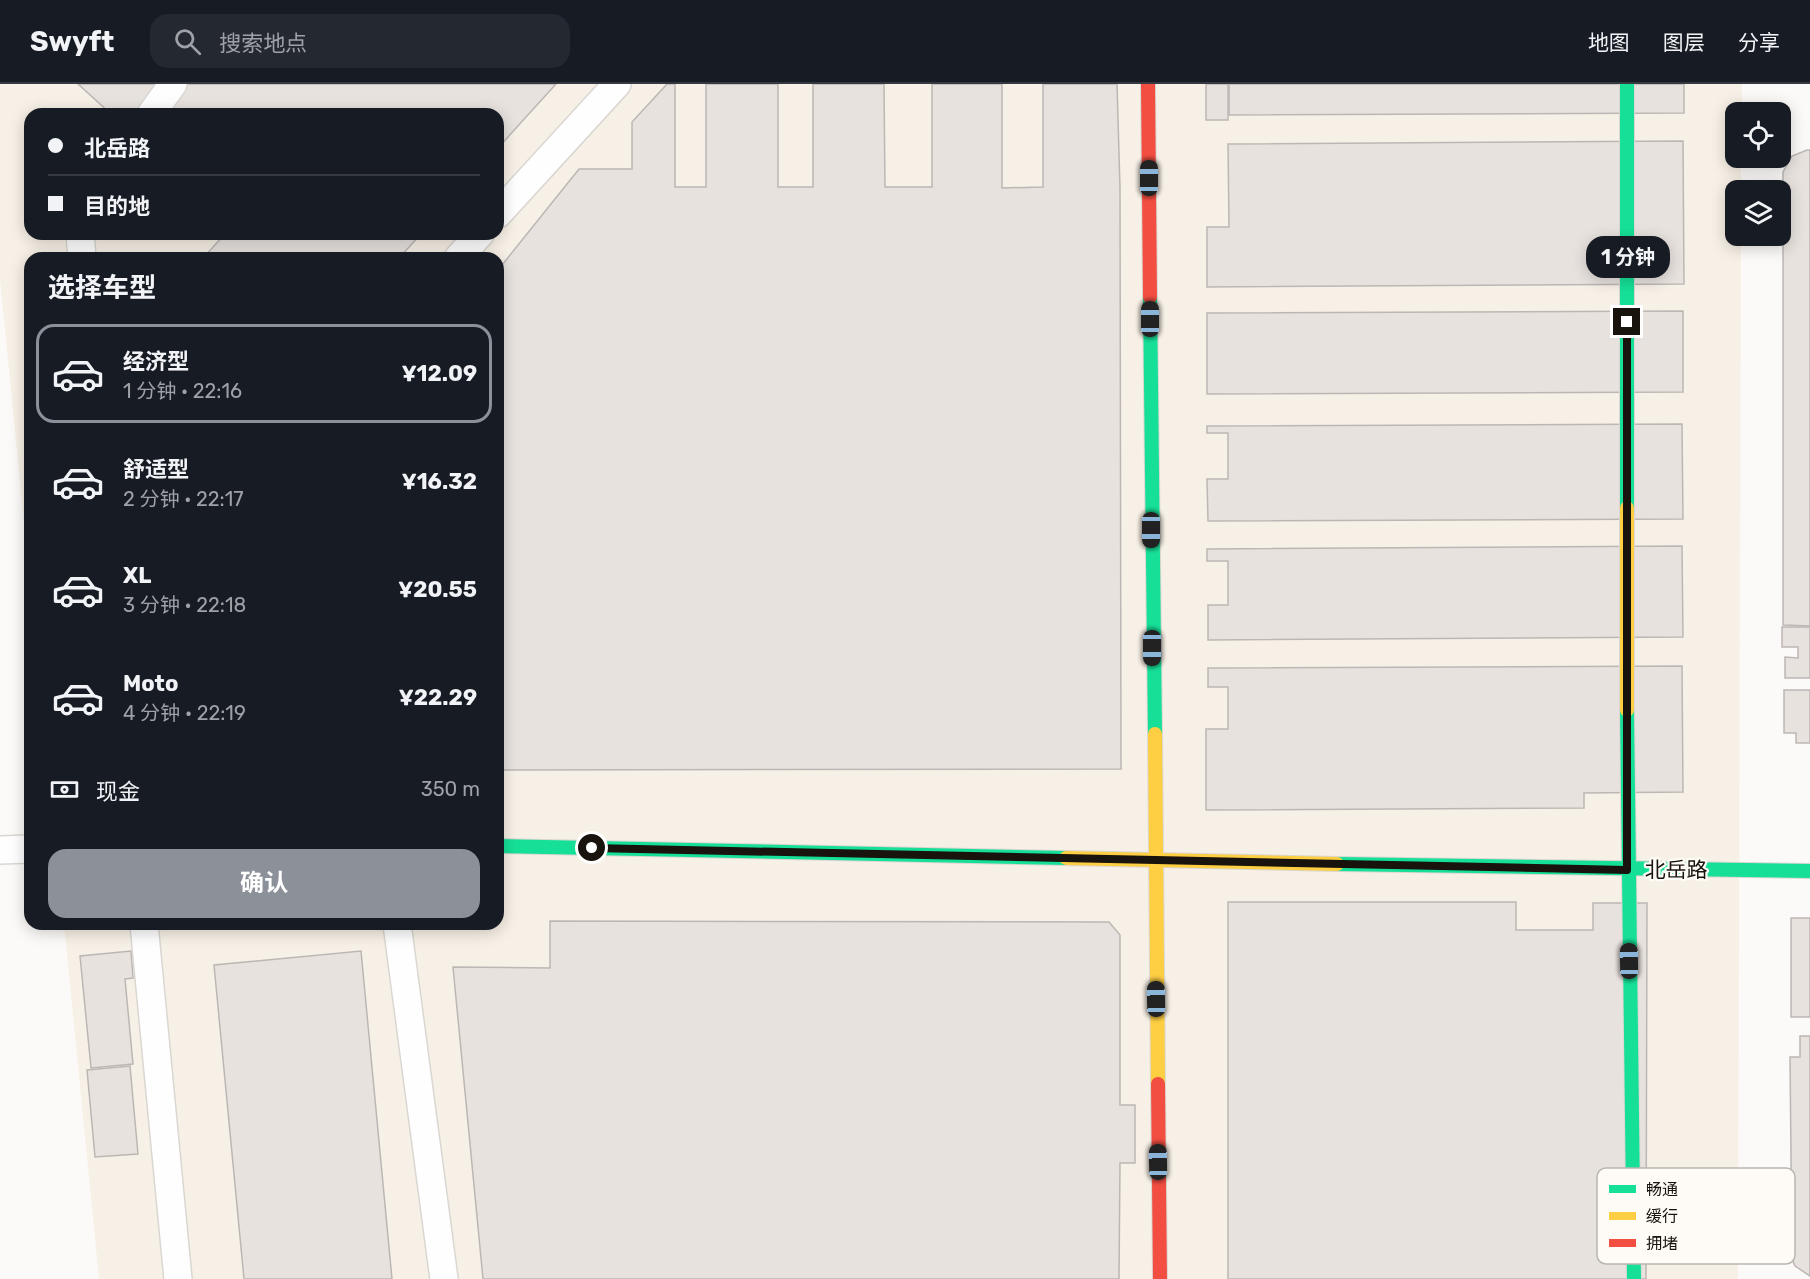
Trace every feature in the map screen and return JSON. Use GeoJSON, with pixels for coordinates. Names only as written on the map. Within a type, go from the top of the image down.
{"type":"FeatureCollection","features":[{"type":"Feature","properties":{"kind":"street"},"geometry":{"type":"LineString","coordinates":[[155,108],[173,84]]}},
{"type":"Feature","properties":{"kind":"street"},"geometry":{"type":"LineString","coordinates":[[504,207],[617,84]]}},
{"type":"Feature","properties":{"kind":"street"},"geometry":{"type":"LineString","coordinates":[[1148,84],[1160,1279]]}},
{"type":"Feature","properties":{"kind":"street"},"geometry":{"type":"LineString","coordinates":[[1627,84],[1627,870],[1632,1168]]}},
{"type":"Feature","properties":{"kind":"street"},"geometry":{"type":"LineString","coordinates":[[464,252],[474,240]]}},
{"type":"Feature","properties":{"kind":"street","name":"北岳路"},"geometry":{"type":"LineString","coordinates":[[504,846],[1627,870],[1810,871]]}},
{"type":"Feature","properties":{"kind":"street"},"geometry":{"type":"LineString","coordinates":[[0,850],[24,849]]}},
{"type":"Feature","properties":{"kind":"street"},"geometry":{"type":"LineString","coordinates":[[145,930],[178,1279]]}},
{"type":"Feature","properties":{"kind":"street"},"geometry":{"type":"LineString","coordinates":[[398,930],[444,1279]]}},
{"type":"Feature","properties":{"kind":"street"},"geometry":{"type":"LineString","coordinates":[[1634,1264],[1634,1279]]}},
{"type":"Feature","properties":{"kind":"shaded area"},"geometry":{"type":"Polygon","coordinates":[[[0,84],[1742,84],[1742,102],[1725,102],[1725,168],[1741,168],[1741,180],[1725,180],[1725,246],[1741,246],[1738,1168],[1597,1168],[1597,1264],[1738,1264],[1738,1279],[99,1279],[65,930],[504,930],[504,252],[24,252],[24,522],[0,280],[0,84]]]}},
{"type":"Feature","properties":{"kind":"building"},"geometry":{"type":"Polygon","coordinates":[[[78,84],[556,84],[504,141],[504,108],[104,108],[78,84]]]}},
{"type":"Feature","properties":{"kind":"building"},"geometry":{"type":"Polygon","coordinates":[[[667,84],[675,84],[675,187],[706,187],[706,84],[778,84],[778,187],[813,187],[813,84],[884,84],[885,187],[932,187],[932,84],[1002,84],[1002,188],[1043,187],[1043,84],[1117,84],[1120,188],[1121,769],[504,770],[504,263],[579,169],[632,169],[632,122],[667,84]]]}},
{"type":"Feature","properties":{"kind":"building"},"geometry":{"type":"Polygon","coordinates":[[[1206,84],[1228,84],[1228,120],[1206,120],[1206,84]]]}},
{"type":"Feature","properties":{"kind":"building"},"geometry":{"type":"Polygon","coordinates":[[[1229,84],[1684,84],[1684,113],[1229,115],[1229,84]]]}},
{"type":"Feature","properties":{"kind":"building"},"geometry":{"type":"Polygon","coordinates":[[[1683,141],[1684,284],[1207,287],[1207,227],[1229,227],[1228,144],[1683,141]]]}},
{"type":"Feature","properties":{"kind":"building"},"geometry":{"type":"Polygon","coordinates":[[[1810,150],[1810,626],[1783,625],[1783,246],[1791,246],[1791,180],[1783,180],[1783,172],[1785,168],[1791,168],[1792,156],[1810,150]]]}},
{"type":"Feature","properties":{"kind":"building"},"geometry":{"type":"Polygon","coordinates":[[[220,240],[416,240],[404,252],[208,252],[220,240]]]}},
{"type":"Feature","properties":{"kind":"building"},"geometry":{"type":"Polygon","coordinates":[[[1683,311],[1683,392],[1207,394],[1207,313],[1683,311]]]}},
{"type":"Feature","properties":{"kind":"building"},"geometry":{"type":"Polygon","coordinates":[[[1682,424],[1683,519],[1208,521],[1207,479],[1228,479],[1228,433],[1207,433],[1207,426],[1682,424]]]}},
{"type":"Feature","properties":{"kind":"building"},"geometry":{"type":"Polygon","coordinates":[[[1682,546],[1683,637],[1208,640],[1208,605],[1228,605],[1228,561],[1207,561],[1207,549],[1682,546]]]}},
{"type":"Feature","properties":{"kind":"building"},"geometry":{"type":"Polygon","coordinates":[[[1782,627],[1810,627],[1810,678],[1785,678],[1785,657],[1798,658],[1798,647],[1782,647],[1782,627]]]}},
{"type":"Feature","properties":{"kind":"building"},"geometry":{"type":"Polygon","coordinates":[[[1682,666],[1683,792],[1584,793],[1584,808],[1206,810],[1206,729],[1228,729],[1228,687],[1208,687],[1208,668],[1682,666]]]}},
{"type":"Feature","properties":{"kind":"building"},"geometry":{"type":"Polygon","coordinates":[[[1784,690],[1810,690],[1810,743],[1796,743],[1796,733],[1784,733],[1784,690]]]}},
{"type":"Feature","properties":{"kind":"building"},"geometry":{"type":"Polygon","coordinates":[[[1228,902],[1516,902],[1516,930],[1593,930],[1593,903],[1647,903],[1646,1168],[1597,1168],[1597,1264],[1646,1264],[1646,1279],[1228,1279],[1228,902]]]}},
{"type":"Feature","properties":{"kind":"building"},"geometry":{"type":"Polygon","coordinates":[[[1791,918],[1810,918],[1810,1017],[1791,1017],[1791,918]]]}},
{"type":"Feature","properties":{"kind":"building"},"geometry":{"type":"Polygon","coordinates":[[[550,921],[1109,922],[1120,935],[1120,1105],[1135,1105],[1135,1163],[1120,1163],[1119,1279],[483,1279],[453,967],[550,968],[550,921]]]}},
{"type":"Feature","properties":{"kind":"building"},"geometry":{"type":"Polygon","coordinates":[[[131,951],[133,978],[125,979],[133,1064],[91,1068],[80,956],[131,951]]]}},
{"type":"Feature","properties":{"kind":"building"},"geometry":{"type":"Polygon","coordinates":[[[361,951],[392,1279],[244,1279],[214,965],[361,951]]]}},
{"type":"Feature","properties":{"kind":"building"},"geometry":{"type":"Polygon","coordinates":[[[1800,1036],[1810,1036],[1810,1276],[1794,1264],[1795,1168],[1791,1168],[1790,1057],[1800,1057],[1800,1036]]]}},
{"type":"Feature","properties":{"kind":"building"},"geometry":{"type":"Polygon","coordinates":[[[130,1066],[138,1154],[95,1157],[87,1070],[130,1066]]]}},
{"type":"Feature","properties":{"kind":"traffic: fast"},"geometry":{"type":"LineString","coordinates":[[1627,84],[1627,508]]}},
{"type":"Feature","properties":{"kind":"traffic: fast"},"geometry":{"type":"LineString","coordinates":[[1150,297],[1155,734]]}},
{"type":"Feature","properties":{"kind":"traffic: fast"},"geometry":{"type":"LineString","coordinates":[[1627,710],[1633,1168]]}},
{"type":"Feature","properties":{"kind":"traffic: fast"},"geometry":{"type":"LineString","coordinates":[[504,846],[1066,858]]}},
{"type":"Feature","properties":{"kind":"traffic: fast"},"geometry":{"type":"LineString","coordinates":[[1337,864],[1810,871]]}},
{"type":"Feature","properties":{"kind":"traffic: fast"},"geometry":{"type":"LineString","coordinates":[[1634,1264],[1634,1279]]}},
{"type":"Feature","properties":{"kind":"traffic: slow"},"geometry":{"type":"LineString","coordinates":[[1627,508],[1627,710]]}},
{"type":"Feature","properties":{"kind":"traffic: slow"},"geometry":{"type":"LineString","coordinates":[[1155,734],[1158,1084]]}},
{"type":"Feature","properties":{"kind":"traffic: slow"},"geometry":{"type":"LineString","coordinates":[[1066,858],[1337,864]]}},
{"type":"Feature","properties":{"kind":"traffic: jam"},"geometry":{"type":"LineString","coordinates":[[1148,84],[1150,297]]}},
{"type":"Feature","properties":{"kind":"traffic: jam"},"geometry":{"type":"LineString","coordinates":[[1158,1084],[1160,1279]]}},
{"type":"Feature","properties":{"kind":"route"},"geometry":{"type":"LineString","coordinates":[[592,848],[1627,870],[1627,322]]}}]}
